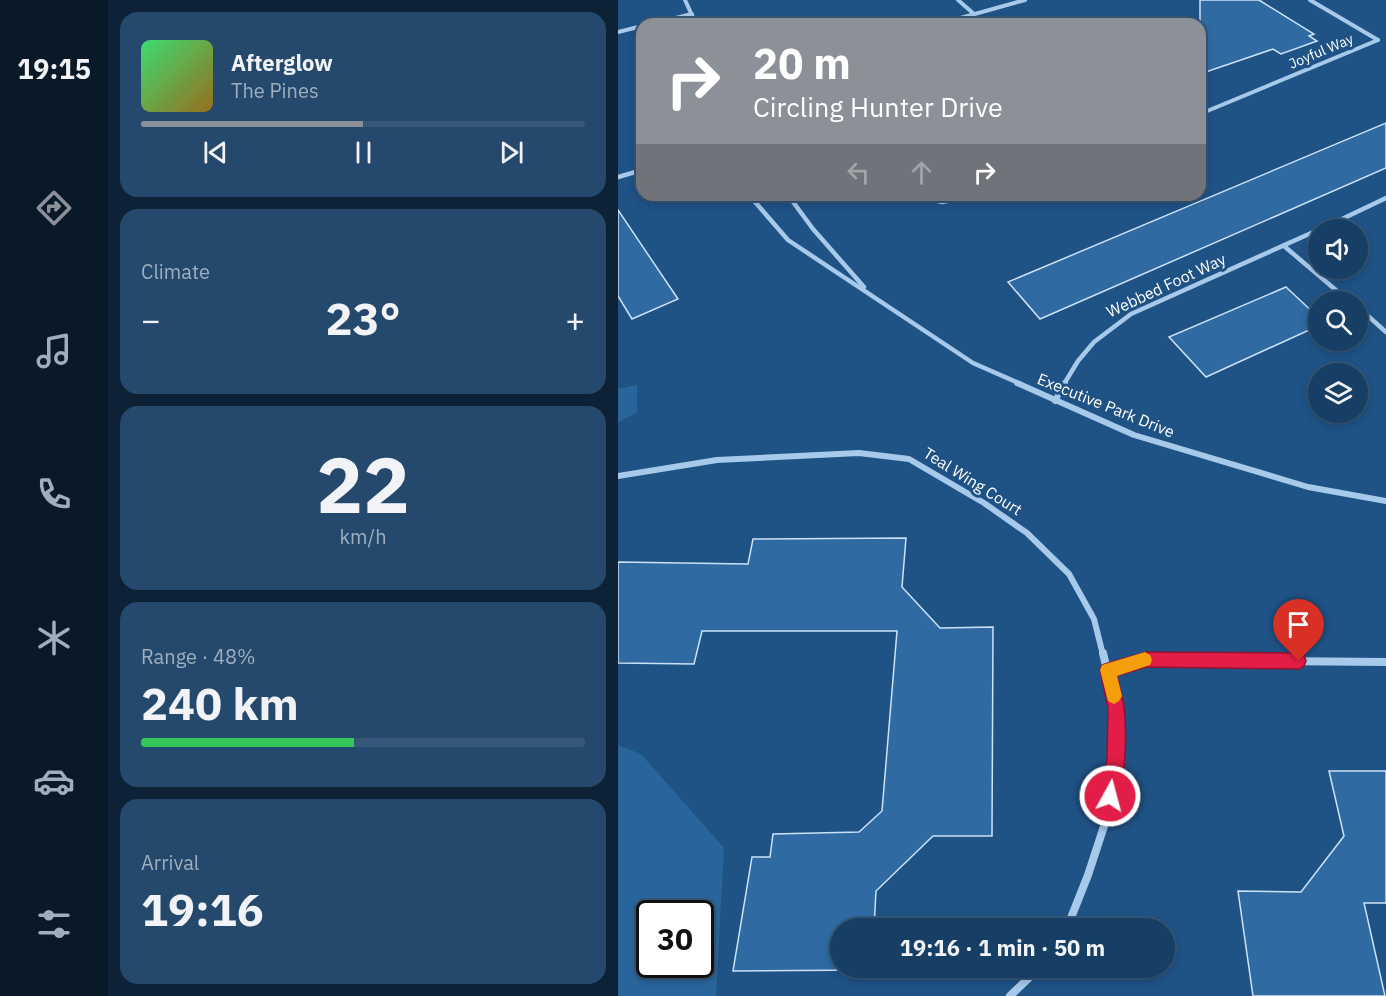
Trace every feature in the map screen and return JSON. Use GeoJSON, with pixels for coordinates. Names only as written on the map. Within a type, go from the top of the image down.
{"type":"FeatureCollection","features":[{"type":"Feature","properties":{"kind":"street"},"geometry":{"type":"LineString","coordinates":[[685,0],[694,18]]}},
{"type":"Feature","properties":{"kind":"street"},"geometry":{"type":"LineString","coordinates":[[957,0],[974,14]]}},
{"type":"Feature","properties":{"kind":"street"},"geometry":{"type":"LineString","coordinates":[[960,18],[1025,0]]}},
{"type":"Feature","properties":{"kind":"street","name":"Joyful Way"},"geometry":{"type":"LineString","coordinates":[[1206,112],[1378,40],[1310,0]]}},
{"type":"Feature","properties":{"kind":"street"},"geometry":{"type":"LineString","coordinates":[[676,18],[692,14]]}},
{"type":"Feature","properties":{"kind":"street"},"geometry":{"type":"LineString","coordinates":[[618,32],[636,28]]}},
{"type":"Feature","properties":{"kind":"street"},"geometry":{"type":"LineString","coordinates":[[618,177],[636,172]]}},
{"type":"Feature","properties":{"kind":"street","name":"Webbed Foot Way"},"geometry":{"type":"LineString","coordinates":[[1342,219],[1386,198]]}},
{"type":"Feature","properties":{"kind":"street","name":"Executive Park Drive"},"geometry":{"type":"LineString","coordinates":[[754,201],[788,240],[974,363],[1134,435],[1214,461],[1308,487],[1386,501]]}},
{"type":"Feature","properties":{"kind":"street","name":"Executive Park Drive"},"geometry":{"type":"LineString","coordinates":[[792,201],[813,229],[870,295]]}},
{"type":"Feature","properties":{"kind":"street","name":"Webbed Foot Way"},"geometry":{"type":"LineString","coordinates":[[1055,401],[1084,350],[1106,329],[1131,314],[1308,235]]}},
{"type":"Feature","properties":{"kind":"street"},"geometry":{"type":"LineString","coordinates":[[1284,246],[1337,291]]}},
{"type":"Feature","properties":{"kind":"street"},"geometry":{"type":"LineString","coordinates":[[1368,317],[1386,332]]}},
{"type":"Feature","properties":{"kind":"street","name":"Teal Wing Court"},"geometry":{"type":"LineString","coordinates":[[618,476],[717,460],[859,453],[909,459],[984,502],[1027,533],[1069,574],[1094,619],[1116,708],[1115,759],[1108,814],[1071,918]]}},
{"type":"Feature","properties":{"kind":"street"},"geometry":{"type":"LineString","coordinates":[[1108,670],[1146,660],[1386,662]]}},
{"type":"Feature","properties":{"kind":"street"},"geometry":{"type":"LineString","coordinates":[[1010,996],[1029,978]]}},
{"type":"Feature","properties":{"kind":"shaded area"},"geometry":{"type":"Polygon","coordinates":[[[637,385],[637,413],[618,422],[618,389],[637,385]]]}},
{"type":"Feature","properties":{"kind":"shaded area"},"geometry":{"type":"Polygon","coordinates":[[[618,745],[641,754],[724,848],[716,996],[618,996],[618,745]]]}},
{"type":"Feature","properties":{"kind":"building"},"geometry":{"type":"Polygon","coordinates":[[[1200,0],[1259,0],[1314,34],[1309,36],[1317,41],[1281,54],[1273,49],[1206,72],[1206,18],[1200,18],[1200,0]]]}},
{"type":"Feature","properties":{"kind":"building"},"geometry":{"type":"Polygon","coordinates":[[[1386,123],[1386,168],[1040,319],[1008,282],[1201,201],[1206,201],[1206,199],[1386,123]]]}},
{"type":"Feature","properties":{"kind":"building"},"geometry":{"type":"Polygon","coordinates":[[[618,210],[678,299],[632,319],[618,296],[618,210]]]}},
{"type":"Feature","properties":{"kind":"building"},"geometry":{"type":"Polygon","coordinates":[[[1286,287],[1308,308],[1308,331],[1206,377],[1169,337],[1286,287]]]}},
{"type":"Feature","properties":{"kind":"building"},"geometry":{"type":"Polygon","coordinates":[[[906,538],[902,587],[940,628],[993,627],[992,836],[933,836],[876,891],[875,918],[830,918],[830,970],[733,971],[752,857],[770,857],[773,834],[859,832],[882,811],[897,631],[702,631],[694,664],[618,663],[618,562],[748,564],[753,539],[906,538]]]}},
{"type":"Feature","properties":{"kind":"building"},"geometry":{"type":"Polygon","coordinates":[[[1329,771],[1386,771],[1386,903],[1364,903],[1385,996],[1253,996],[1238,891],[1301,892],[1344,836],[1329,771]]]}},
{"type":"Feature","properties":{"kind":"slow traffic"},"geometry":{"type":"LineString","coordinates":[[1114,696],[1108,670],[1145,660]]}},
{"type":"Feature","properties":{"kind":"route"},"geometry":{"type":"LineString","coordinates":[[1110,796],[1115,759],[1116,708],[1108,670],[1146,660],[1299,661]]}}]}
